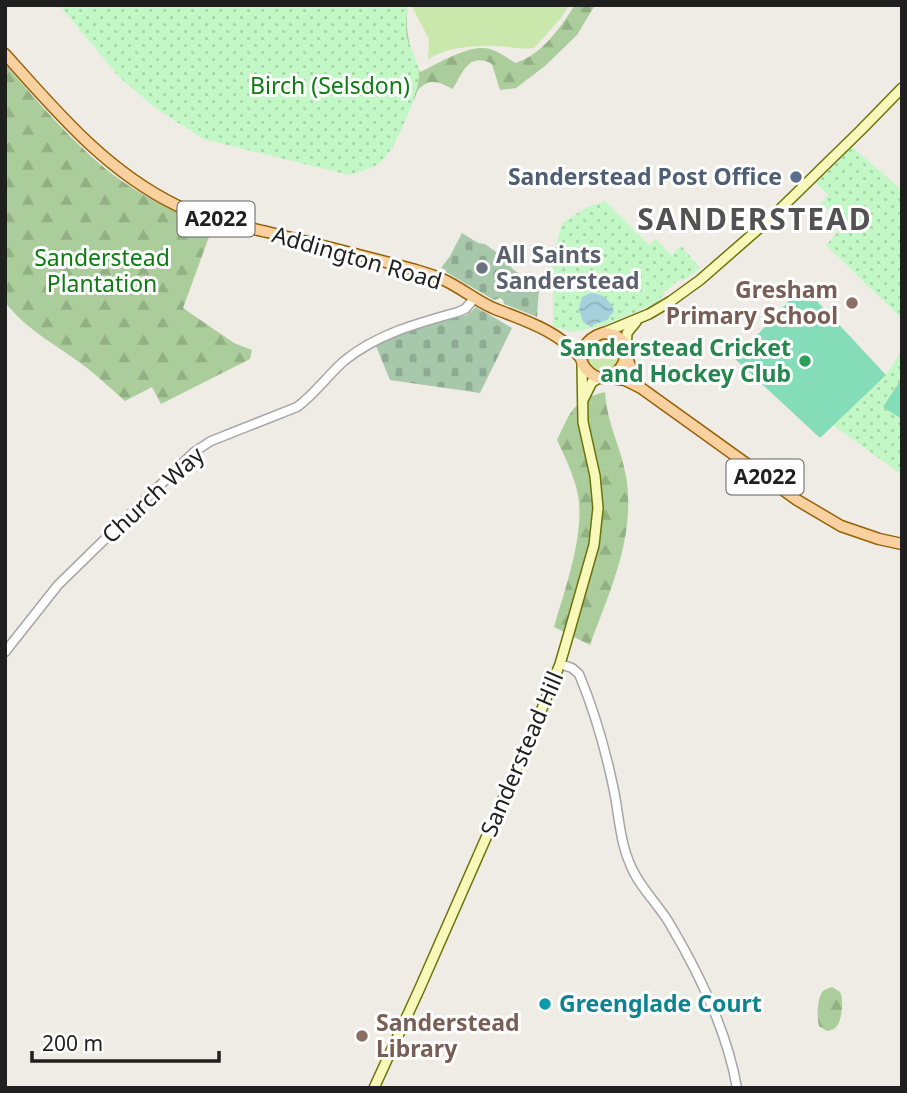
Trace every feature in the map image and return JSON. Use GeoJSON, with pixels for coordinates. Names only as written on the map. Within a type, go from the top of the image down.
{"type":"FeatureCollection","features":[{"type":"Feature","properties":{"kind":"main road","name":"Addington Road"},"geometry":{"type":"LineString","coordinates":[[5,54],[71,127],[113,165],[175,204],[219,220],[443,279],[474,299],[551,332]]}},
{"type":"Feature","properties":{"kind":"main road"},"geometry":{"type":"LineString","coordinates":[[603,377],[591,373],[581,360],[585,344],[601,334],[640,318],[678,296],[712,270],[771,218],[902,88]]}},
{"type":"Feature","properties":{"kind":"main road"},"geometry":{"type":"LineString","coordinates":[[582,403],[592,382],[621,369],[625,363],[628,330],[640,318]]}},
{"type":"Feature","properties":{"kind":"main road","name":"A2022"},"geometry":{"type":"LineString","coordinates":[[551,332],[578,339],[601,334]]}},
{"type":"Feature","properties":{"kind":"main road","name":"A2022"},"geometry":{"type":"LineString","coordinates":[[551,332],[569,344],[581,360]]}},
{"type":"Feature","properties":{"kind":"main road"},"geometry":{"type":"LineString","coordinates":[[601,334],[617,336],[625,345],[626,352]]}},
{"type":"Feature","properties":{"kind":"main road","name":"A2022"},"geometry":{"type":"LineString","coordinates":[[626,352],[632,372],[641,388]]}},
{"type":"Feature","properties":{"kind":"main road","name":"Sanderstead Hill"},"geometry":{"type":"LineString","coordinates":[[373,1088],[420,989],[533,731],[560,664],[594,545],[598,508],[595,476],[583,422],[584,375],[581,360]]}},
{"type":"Feature","properties":{"kind":"main road","name":"A2022"},"geometry":{"type":"LineString","coordinates":[[603,377],[625,380],[641,388],[797,500],[841,526],[902,544]]}},
{"type":"Feature","properties":{"kind":"street","name":"Church Way"},"geometry":{"type":"LineString","coordinates":[[5,652],[58,585],[194,452],[211,441],[296,407],[344,362],[372,342],[407,327],[465,309],[474,299]]}},
{"type":"Feature","properties":{"kind":"street"},"geometry":{"type":"LineString","coordinates":[[560,664],[579,674],[608,759],[628,862],[668,921],[702,986],[732,1059],[737,1088]]}},
{"type":"Feature","properties":{"kind":"green space","name":"Birch (Selsdon)"},"geometry":{"type":"Polygon","coordinates":[[[59,5],[408,5],[406,34],[419,74],[416,93],[389,153],[376,165],[349,175],[203,139],[154,107],[119,77],[59,5]]]}},
{"type":"Feature","properties":{"kind":"green space"},"geometry":{"type":"Polygon","coordinates":[[[408,5],[409,40],[420,72],[464,52],[482,48],[497,52],[515,63],[542,47],[575,5],[595,5],[577,35],[545,66],[516,88],[500,90],[492,64],[478,60],[464,70],[453,89],[435,82],[422,86],[392,148],[385,143],[408,5]]]}},
{"type":"Feature","properties":{"kind":"green space"},"geometry":{"type":"Polygon","coordinates":[[[411,5],[569,5],[534,48],[468,47],[450,50],[428,60],[429,39],[411,5]]]}},
{"type":"Feature","properties":{"kind":"green space","name":"Sanderstead Plantation"},"geometry":{"type":"Polygon","coordinates":[[[5,64],[66,133],[107,170],[157,202],[213,226],[183,308],[234,343],[252,350],[250,359],[161,404],[152,387],[125,401],[87,368],[33,330],[5,302],[5,64]]]}},
{"type":"Feature","properties":{"kind":"green space"},"geometry":{"type":"Polygon","coordinates":[[[852,147],[902,190],[902,319],[826,245],[847,222],[820,204],[828,195],[816,183],[852,147]]]}},
{"type":"Feature","properties":{"kind":"green space"},"geometry":{"type":"Polygon","coordinates":[[[605,201],[649,245],[656,239],[671,255],[681,246],[700,268],[686,279],[677,281],[658,302],[627,316],[574,332],[553,327],[552,260],[562,223],[587,207],[605,201]]]}},
{"type":"Feature","properties":{"kind":"green space"},"geometry":{"type":"Polygon","coordinates":[[[462,233],[478,243],[485,244],[506,259],[504,261],[514,270],[539,288],[537,317],[504,304],[500,298],[494,300],[441,268],[462,233]]]}},
{"type":"Feature","properties":{"kind":"green space","name":"Sanderstead Cricket and Hockey Club"},"geometry":{"type":"Polygon","coordinates":[[[803,286],[886,375],[820,438],[735,359],[803,286]]]}},
{"type":"Feature","properties":{"kind":"green space"},"geometry":{"type":"Polygon","coordinates":[[[476,307],[512,328],[480,393],[390,380],[376,346],[409,331],[467,315],[476,307]]]}},
{"type":"Feature","properties":{"kind":"green space"},"geometry":{"type":"Polygon","coordinates":[[[604,338],[616,343],[621,355],[616,367],[604,372],[592,367],[587,355],[592,343],[604,338]]]}},
{"type":"Feature","properties":{"kind":"green space"},"geometry":{"type":"Polygon","coordinates":[[[902,350],[902,475],[833,425],[886,375],[902,350]]]}},
{"type":"Feature","properties":{"kind":"green space"},"geometry":{"type":"Polygon","coordinates":[[[902,378],[902,419],[883,407],[902,378]]]}},
{"type":"Feature","properties":{"kind":"green space"},"geometry":{"type":"Polygon","coordinates":[[[605,392],[608,415],[626,476],[627,520],[619,563],[590,645],[554,627],[573,561],[579,527],[578,495],[557,440],[579,403],[605,392]]]}},
{"type":"Feature","properties":{"kind":"green space"},"geometry":{"type":"Polygon","coordinates":[[[832,987],[840,992],[842,1009],[837,1026],[827,1031],[819,1026],[818,1006],[822,992],[832,987]]]}},
{"type":"Feature","properties":{"kind":"water"},"geometry":{"type":"Polygon","coordinates":[[[591,293],[606,298],[614,311],[607,320],[590,326],[583,322],[579,309],[582,297],[591,293]]]}},
{"type":"Feature","properties":{"kind":"place","name":"Sanderstead Post Office"},"geometry":{"type":"Point","coordinates":[796,177]}},
{"type":"Feature","properties":{"kind":"place","name":"All Saints Sanderstead"},"geometry":{"type":"Point","coordinates":[482,268]}},
{"type":"Feature","properties":{"kind":"place","name":"Gresham Primary School"},"geometry":{"type":"Point","coordinates":[852,303]}},
{"type":"Feature","properties":{"kind":"place","name":"Sanderstead Cricket and Hockey Club"},"geometry":{"type":"Point","coordinates":[805,361]}},
{"type":"Feature","properties":{"kind":"place","name":"Greenglade Court"},"geometry":{"type":"Point","coordinates":[545,1004]}},
{"type":"Feature","properties":{"kind":"place","name":"Sanderstead Library"},"geometry":{"type":"Point","coordinates":[362,1036]}},
{"type":"Feature","properties":{"kind":"district","name":"SANDERSTEAD"},"geometry":{"type":"Point","coordinates":[755,220]}}]}
